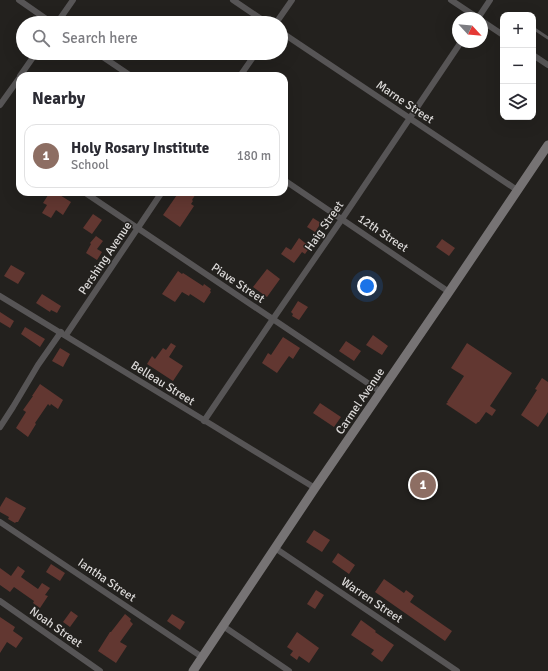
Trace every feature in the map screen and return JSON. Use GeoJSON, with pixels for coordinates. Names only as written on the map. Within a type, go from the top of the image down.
{"type":"FeatureCollection","features":[{"type":"Feature","properties":{"kind":"main road","name":"Carmel Avenue"},"geometry":{"type":"LineString","coordinates":[[193,671],[315,488],[548,145]]}},
{"type":"Feature","properties":{"kind":"street"},"geometry":{"type":"LineString","coordinates":[[19,0],[42,16]]}},
{"type":"Feature","properties":{"kind":"street"},"geometry":{"type":"LineString","coordinates":[[62,16],[73,0]]}},
{"type":"Feature","properties":{"kind":"street"},"geometry":{"type":"LineString","coordinates":[[234,0],[257,16]]}},
{"type":"Feature","properties":{"kind":"street"},"geometry":{"type":"LineString","coordinates":[[281,16],[292,0]]}},
{"type":"Feature","properties":{"kind":"street"},"geometry":{"type":"LineString","coordinates":[[451,0],[469,12]]}},
{"type":"Feature","properties":{"kind":"street"},"geometry":{"type":"LineString","coordinates":[[482,12],[490,0]]}},
{"type":"Feature","properties":{"kind":"street"},"geometry":{"type":"LineString","coordinates":[[488,25],[500,33]]}},
{"type":"Feature","properties":{"kind":"street","name":"Marne Street"},"geometry":{"type":"LineString","coordinates":[[288,37],[517,190]]}},
{"type":"Feature","properties":{"kind":"street","name":"Haig Street"},"geometry":{"type":"LineString","coordinates":[[204,421],[457,48]]}},
{"type":"Feature","properties":{"kind":"street"},"geometry":{"type":"LineString","coordinates":[[536,57],[548,65]]}},
{"type":"Feature","properties":{"kind":"street"},"geometry":{"type":"LineString","coordinates":[[23,72],[31,60]]}},
{"type":"Feature","properties":{"kind":"street"},"geometry":{"type":"LineString","coordinates":[[107,60],[125,72]]}},
{"type":"Feature","properties":{"kind":"street"},"geometry":{"type":"LineString","coordinates":[[243,72],[251,60]]}},
{"type":"Feature","properties":{"kind":"street"},"geometry":{"type":"LineString","coordinates":[[0,105],[16,82]]}},
{"type":"Feature","properties":{"kind":"street","name":"12th Street"},"geometry":{"type":"LineString","coordinates":[[288,183],[449,292]]}},
{"type":"Feature","properties":{"kind":"street","name":"Piave Street"},"geometry":{"type":"LineString","coordinates":[[90,196],[381,392]]}},
{"type":"Feature","properties":{"kind":"street","name":"Pershing Avenue"},"geometry":{"type":"LineString","coordinates":[[0,427],[38,365],[64,334],[159,196]]}},
{"type":"Feature","properties":{"kind":"street","name":"Belleau Street"},"geometry":{"type":"LineString","coordinates":[[0,296],[315,488]]}},
{"type":"Feature","properties":{"kind":"street","name":"Iantha Street"},"geometry":{"type":"LineString","coordinates":[[0,522],[202,657]]}},
{"type":"Feature","properties":{"kind":"street","name":"Warren Street"},"geometry":{"type":"LineString","coordinates":[[275,548],[457,671]]}},
{"type":"Feature","properties":{"kind":"street","name":"Noah Street"},"geometry":{"type":"LineString","coordinates":[[0,601],[100,671]]}},
{"type":"Feature","properties":{"kind":"street"},"geometry":{"type":"LineString","coordinates":[[223,626],[289,671]]}},
{"type":"Feature","properties":{"kind":"lane"},"geometry":{"type":"LineString","coordinates":[[536,30],[548,38]]}},
{"type":"Feature","properties":{"kind":"building"},"geometry":{"type":"Polygon","coordinates":[[[47,196],[61,196],[71,202],[63,215],[56,210],[51,218],[42,213],[47,205],[43,203],[47,196]]]}},
{"type":"Feature","properties":{"kind":"building"},"geometry":{"type":"Polygon","coordinates":[[[176,196],[194,196],[191,204],[194,206],[180,227],[163,215],[176,196]]]}},
{"type":"Feature","properties":{"kind":"building"},"geometry":{"type":"Polygon","coordinates":[[[93,214],[102,220],[92,234],[83,228],[93,214]]]}},
{"type":"Feature","properties":{"kind":"building"},"geometry":{"type":"Polygon","coordinates":[[[313,218],[321,223],[315,232],[307,227],[313,218]]]}},
{"type":"Feature","properties":{"kind":"building"},"geometry":{"type":"Polygon","coordinates":[[[96,236],[103,241],[97,249],[102,252],[97,260],[86,253],[91,244],[90,243],[96,236]]]}},
{"type":"Feature","properties":{"kind":"building"},"geometry":{"type":"Polygon","coordinates":[[[299,238],[310,247],[305,254],[302,252],[294,263],[281,254],[286,247],[291,250],[299,238]]]}},
{"type":"Feature","properties":{"kind":"building"},"geometry":{"type":"Polygon","coordinates":[[[442,239],[455,248],[449,256],[436,247],[442,239]]]}},
{"type":"Feature","properties":{"kind":"building"},"geometry":{"type":"Polygon","coordinates":[[[11,265],[25,273],[18,284],[4,276],[11,265]]]}},
{"type":"Feature","properties":{"kind":"building"},"geometry":{"type":"Polygon","coordinates":[[[267,269],[280,279],[267,297],[253,287],[267,269]]]}},
{"type":"Feature","properties":{"kind":"building"},"geometry":{"type":"Polygon","coordinates":[[[178,271],[211,289],[211,292],[204,303],[190,294],[189,296],[182,292],[175,302],[162,294],[178,271]]]}},
{"type":"Feature","properties":{"kind":"building"},"geometry":{"type":"Polygon","coordinates":[[[42,294],[61,306],[57,313],[51,310],[50,312],[36,303],[42,294]]]}},
{"type":"Feature","properties":{"kind":"building"},"geometry":{"type":"Polygon","coordinates":[[[298,301],[308,307],[299,320],[292,316],[293,314],[291,312],[298,301]]]}},
{"type":"Feature","properties":{"kind":"building"},"geometry":{"type":"Polygon","coordinates":[[[0,312],[14,321],[10,328],[0,322],[0,312]]]}},
{"type":"Feature","properties":{"kind":"building"},"geometry":{"type":"Polygon","coordinates":[[[25,327],[45,339],[40,347],[21,334],[25,327]]]}},
{"type":"Feature","properties":{"kind":"building"},"geometry":{"type":"Polygon","coordinates":[[[373,335],[388,346],[382,355],[366,345],[373,335]]]}},
{"type":"Feature","properties":{"kind":"building"},"geometry":{"type":"Polygon","coordinates":[[[283,337],[300,348],[293,359],[289,356],[277,373],[262,363],[268,353],[271,355],[283,337]]]}},
{"type":"Feature","properties":{"kind":"building"},"geometry":{"type":"Polygon","coordinates":[[[346,341],[361,351],[354,361],[339,351],[346,341]]]}},
{"type":"Feature","properties":{"kind":"building"},"geometry":{"type":"Polygon","coordinates":[[[171,343],[176,346],[169,357],[183,366],[173,381],[147,364],[152,356],[155,359],[163,348],[166,350],[171,343]]]}},
{"type":"Feature","properties":{"kind":"building"},"geometry":{"type":"Polygon","coordinates":[[[467,343],[512,373],[490,406],[496,410],[492,416],[486,412],[476,424],[446,404],[464,376],[451,368],[467,343]]]}},
{"type":"Feature","properties":{"kind":"building"},"geometry":{"type":"Polygon","coordinates":[[[60,348],[70,354],[63,367],[52,361],[60,348]]]}},
{"type":"Feature","properties":{"kind":"building"},"geometry":{"type":"Polygon","coordinates":[[[542,378],[548,382],[548,412],[538,427],[521,415],[537,390],[535,389],[542,378]]]}},
{"type":"Feature","properties":{"kind":"building"},"geometry":{"type":"Polygon","coordinates":[[[40,384],[63,400],[58,409],[51,404],[50,406],[48,404],[35,423],[36,424],[28,437],[16,428],[26,412],[23,410],[40,384]]]}},
{"type":"Feature","properties":{"kind":"building"},"geometry":{"type":"Polygon","coordinates":[[[320,403],[341,417],[334,427],[313,413],[320,403]]]}},
{"type":"Feature","properties":{"kind":"building"},"geometry":{"type":"Polygon","coordinates":[[[6,497],[26,508],[18,522],[15,523],[8,519],[9,517],[0,512],[0,507],[6,497]]]}},
{"type":"Feature","properties":{"kind":"building"},"geometry":{"type":"Polygon","coordinates":[[[314,530],[330,540],[322,552],[306,542],[314,530]]]}},
{"type":"Feature","properties":{"kind":"building"},"geometry":{"type":"Polygon","coordinates":[[[338,553],[355,565],[349,574],[332,562],[338,553]]]}},
{"type":"Feature","properties":{"kind":"building"},"geometry":{"type":"Polygon","coordinates":[[[51,564],[65,573],[60,581],[46,572],[51,564]]]}},
{"type":"Feature","properties":{"kind":"building"},"geometry":{"type":"Polygon","coordinates":[[[18,566],[25,571],[21,577],[38,589],[42,583],[50,588],[45,595],[48,596],[40,608],[33,603],[34,601],[14,587],[10,592],[0,585],[0,568],[11,576],[18,566]]]}},
{"type":"Feature","properties":{"kind":"building"},"geometry":{"type":"Polygon","coordinates":[[[384,579],[404,593],[406,590],[414,596],[410,602],[452,631],[445,641],[375,592],[384,579]]]}},
{"type":"Feature","properties":{"kind":"building"},"geometry":{"type":"Polygon","coordinates":[[[316,590],[324,595],[315,609],[307,604],[316,590]]]}},
{"type":"Feature","properties":{"kind":"building"},"geometry":{"type":"Polygon","coordinates":[[[71,611],[78,616],[70,627],[63,622],[71,611]]]}},
{"type":"Feature","properties":{"kind":"building"},"geometry":{"type":"Polygon","coordinates":[[[125,614],[131,619],[130,621],[133,624],[120,642],[127,646],[116,663],[98,651],[110,632],[125,614]]]}},
{"type":"Feature","properties":{"kind":"building"},"geometry":{"type":"Polygon","coordinates":[[[172,614],[185,622],[180,630],[167,621],[172,614]]]}},
{"type":"Feature","properties":{"kind":"building"},"geometry":{"type":"Polygon","coordinates":[[[0,617],[15,627],[13,631],[23,638],[16,648],[7,642],[0,653],[0,617]]]}},
{"type":"Feature","properties":{"kind":"building"},"geometry":{"type":"Polygon","coordinates":[[[361,620],[394,645],[382,662],[371,654],[374,650],[351,635],[361,620]]]}},
{"type":"Feature","properties":{"kind":"building"},"geometry":{"type":"Polygon","coordinates":[[[297,632],[319,648],[309,663],[299,656],[297,660],[290,655],[293,651],[287,647],[297,632]]]}},
{"type":"Feature","properties":{"kind":"place","name":"Holy Rosary Institute"},"geometry":{"type":"Point","coordinates":[423,485]}}]}
